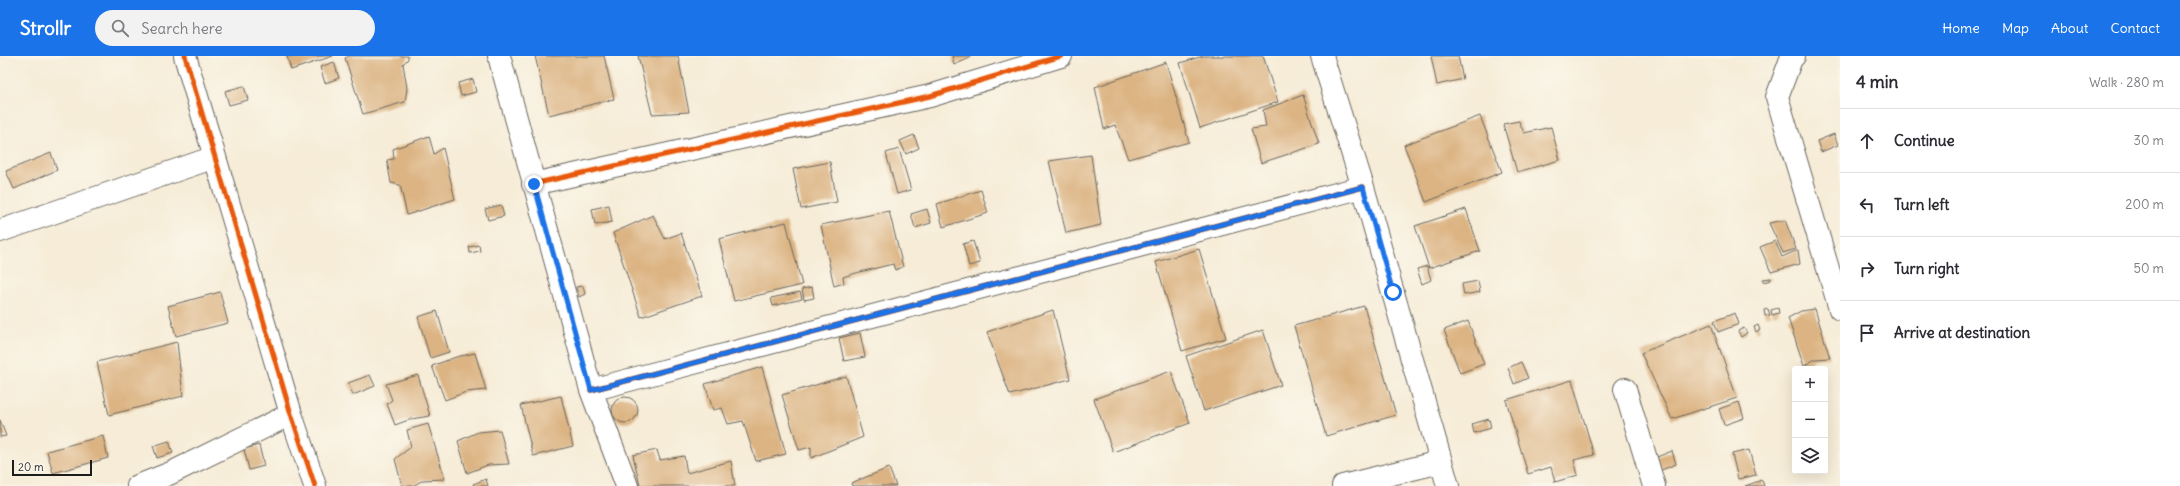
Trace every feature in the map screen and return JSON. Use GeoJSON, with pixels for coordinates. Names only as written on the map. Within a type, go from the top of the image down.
{"type":"FeatureCollection","features":[{"type":"Feature","properties":{"kind":"street"},"geometry":{"type":"LineString","coordinates":[[185,56],[291,414],[314,486]]}},
{"type":"Feature","properties":{"kind":"street"},"geometry":{"type":"LineString","coordinates":[[499,56],[591,390],[627,486]]}},
{"type":"Feature","properties":{"kind":"street"},"geometry":{"type":"LineString","coordinates":[[534,184],[930,96],[1061,56]]}},
{"type":"Feature","properties":{"kind":"street"},"geometry":{"type":"LineString","coordinates":[[1322,56],[1363,187],[1448,486]]}},
{"type":"Feature","properties":{"kind":"street"},"geometry":{"type":"LineString","coordinates":[[1794,56],[1791,59],[1777,96],[1840,309]]}},
{"type":"Feature","properties":{"kind":"street"},"geometry":{"type":"LineString","coordinates":[[0,231],[216,157]]}},
{"type":"Feature","properties":{"kind":"street"},"geometry":{"type":"LineString","coordinates":[[591,390],[1363,187]]}},
{"type":"Feature","properties":{"kind":"street"},"geometry":{"type":"LineString","coordinates":[[1625,389],[1654,486]]}},
{"type":"Feature","properties":{"kind":"street"},"geometry":{"type":"LineString","coordinates":[[138,486],[171,473],[291,414]]}},
{"type":"Feature","properties":{"kind":"street"},"geometry":{"type":"LineString","coordinates":[[1343,486],[1440,462]]}},
{"type":"Feature","properties":{"kind":"building"},"geometry":{"type":"Polygon","coordinates":[[[287,56],[333,56],[291,70],[287,56]]]}},
{"type":"Feature","properties":{"kind":"building"},"geometry":{"type":"Polygon","coordinates":[[[349,56],[408,56],[408,59],[403,64],[407,88],[405,102],[363,114],[345,58],[349,56]]]}},
{"type":"Feature","properties":{"kind":"building"},"geometry":{"type":"Polygon","coordinates":[[[535,56],[604,56],[614,99],[549,115],[535,56]]]}},
{"type":"Feature","properties":{"kind":"building"},"geometry":{"type":"Polygon","coordinates":[[[638,56],[678,56],[689,112],[652,114],[638,56]]]}},
{"type":"Feature","properties":{"kind":"building"},"geometry":{"type":"Polygon","coordinates":[[[952,56],[970,56],[970,58],[954,65],[952,56]]]}},
{"type":"Feature","properties":{"kind":"building"},"geometry":{"type":"Polygon","coordinates":[[[1203,56],[1263,56],[1278,102],[1200,128],[1180,63],[1203,56]]]}},
{"type":"Feature","properties":{"kind":"building"},"geometry":{"type":"Polygon","coordinates":[[[1431,56],[1458,56],[1463,79],[1437,85],[1431,56]]]}},
{"type":"Feature","properties":{"kind":"building"},"geometry":{"type":"Polygon","coordinates":[[[334,62],[339,78],[325,83],[320,67],[334,62]]]}},
{"type":"Feature","properties":{"kind":"building"},"geometry":{"type":"Polygon","coordinates":[[[1166,62],[1189,142],[1128,159],[1115,125],[1104,129],[1095,87],[1166,62]]]}},
{"type":"Feature","properties":{"kind":"building"},"geometry":{"type":"Polygon","coordinates":[[[473,79],[476,92],[461,96],[458,83],[473,79]]]}},
{"type":"Feature","properties":{"kind":"building"},"geometry":{"type":"Polygon","coordinates":[[[244,86],[248,100],[229,105],[225,91],[244,86]]]}},
{"type":"Feature","properties":{"kind":"building"},"geometry":{"type":"Polygon","coordinates":[[[1303,95],[1319,144],[1261,163],[1251,129],[1266,127],[1263,110],[1303,95]]]}},
{"type":"Feature","properties":{"kind":"building"},"geometry":{"type":"Polygon","coordinates":[[[1480,116],[1502,172],[1426,202],[1404,145],[1480,116]]]}},
{"type":"Feature","properties":{"kind":"building"},"geometry":{"type":"Polygon","coordinates":[[[1519,121],[1524,133],[1551,127],[1560,160],[1517,172],[1503,124],[1519,121]]]}},
{"type":"Feature","properties":{"kind":"building"},"geometry":{"type":"Polygon","coordinates":[[[1834,134],[1838,145],[1821,152],[1817,141],[1834,134]]]}},
{"type":"Feature","properties":{"kind":"building"},"geometry":{"type":"Polygon","coordinates":[[[914,135],[919,148],[906,154],[900,141],[914,135]]]}},
{"type":"Feature","properties":{"kind":"building"},"geometry":{"type":"Polygon","coordinates":[[[429,136],[434,154],[443,148],[455,199],[407,215],[400,185],[391,183],[387,160],[394,159],[393,149],[429,136]]]}},
{"type":"Feature","properties":{"kind":"building"},"geometry":{"type":"Polygon","coordinates":[[[899,149],[911,190],[897,194],[886,153],[899,149]]]}},
{"type":"Feature","properties":{"kind":"building"},"geometry":{"type":"Polygon","coordinates":[[[51,153],[57,170],[14,189],[6,171],[51,153]]]}},
{"type":"Feature","properties":{"kind":"building"},"geometry":{"type":"Polygon","coordinates":[[[1091,155],[1101,225],[1066,233],[1049,161],[1091,155]]]}},
{"type":"Feature","properties":{"kind":"building"},"geometry":{"type":"Polygon","coordinates":[[[830,162],[837,202],[801,209],[793,169],[830,162]]]}},
{"type":"Feature","properties":{"kind":"building"},"geometry":{"type":"Polygon","coordinates":[[[981,190],[988,213],[943,227],[937,204],[981,190]]]}},
{"type":"Feature","properties":{"kind":"building"},"geometry":{"type":"Polygon","coordinates":[[[501,205],[504,216],[488,220],[485,209],[501,205]]]}},
{"type":"Feature","properties":{"kind":"building"},"geometry":{"type":"Polygon","coordinates":[[[609,205],[612,222],[595,225],[592,209],[609,205]]]}},
{"type":"Feature","properties":{"kind":"building"},"geometry":{"type":"Polygon","coordinates":[[[927,209],[931,223],[915,228],[911,214],[927,209]]]}},
{"type":"Feature","properties":{"kind":"building"},"geometry":{"type":"Polygon","coordinates":[[[1466,209],[1480,251],[1429,268],[1415,226],[1466,209]]]}},
{"type":"Feature","properties":{"kind":"building"},"geometry":{"type":"Polygon","coordinates":[[[889,211],[903,267],[895,270],[893,264],[856,273],[843,277],[844,283],[834,286],[821,225],[889,211]]]}},
{"type":"Feature","properties":{"kind":"building"},"geometry":{"type":"Polygon","coordinates":[[[653,215],[665,239],[681,233],[702,296],[641,317],[613,233],[653,215]]]}},
{"type":"Feature","properties":{"kind":"building"},"geometry":{"type":"Polygon","coordinates":[[[1785,220],[1796,249],[1783,253],[1769,223],[1785,220]]]}},
{"type":"Feature","properties":{"kind":"building"},"geometry":{"type":"Polygon","coordinates":[[[786,222],[802,285],[734,301],[719,239],[786,222]]]}},
{"type":"Feature","properties":{"kind":"building"},"geometry":{"type":"Polygon","coordinates":[[[973,241],[980,263],[969,266],[963,244],[973,241]]]}},
{"type":"Feature","properties":{"kind":"building"},"geometry":{"type":"Polygon","coordinates":[[[1775,241],[1782,257],[1798,250],[1800,264],[1771,272],[1760,247],[1775,241]]]}},
{"type":"Feature","properties":{"kind":"building"},"geometry":{"type":"Polygon","coordinates":[[[479,245],[480,251],[470,253],[469,247],[479,245]]]}},
{"type":"Feature","properties":{"kind":"building"},"geometry":{"type":"Polygon","coordinates":[[[1199,249],[1226,338],[1182,351],[1156,262],[1199,249]]]}},
{"type":"Feature","properties":{"kind":"building"},"geometry":{"type":"Polygon","coordinates":[[[1427,266],[1431,280],[1422,284],[1417,269],[1427,266]]]}},
{"type":"Feature","properties":{"kind":"building"},"geometry":{"type":"Polygon","coordinates":[[[1771,278],[1771,280],[1763,282],[1763,279],[1771,278]]]}},
{"type":"Feature","properties":{"kind":"building"},"geometry":{"type":"Polygon","coordinates":[[[1478,281],[1480,292],[1464,295],[1462,284],[1478,281]]]}},
{"type":"Feature","properties":{"kind":"building"},"geometry":{"type":"Polygon","coordinates":[[[583,286],[585,294],[579,297],[576,287],[583,286]]]}},
{"type":"Feature","properties":{"kind":"building"},"geometry":{"type":"Polygon","coordinates":[[[812,287],[814,298],[804,300],[802,289],[812,287]]]}},
{"type":"Feature","properties":{"kind":"building"},"geometry":{"type":"Polygon","coordinates":[[[220,292],[228,323],[176,336],[168,306],[220,292]]]}},
{"type":"Feature","properties":{"kind":"building"},"geometry":{"type":"Polygon","coordinates":[[[800,292],[802,299],[773,306],[771,298],[800,292]]]}},
{"type":"Feature","properties":{"kind":"building"},"geometry":{"type":"Polygon","coordinates":[[[1364,306],[1396,415],[1326,436],[1294,326],[1364,306]]]}},
{"type":"Feature","properties":{"kind":"building"},"geometry":{"type":"Polygon","coordinates":[[[1778,308],[1779,313],[1772,315],[1771,310],[1778,308]]]}},
{"type":"Feature","properties":{"kind":"building"},"geometry":{"type":"Polygon","coordinates":[[[1768,309],[1770,315],[1765,316],[1764,310],[1768,309]]]}},
{"type":"Feature","properties":{"kind":"building"},"geometry":{"type":"Polygon","coordinates":[[[1815,309],[1830,358],[1815,359],[1804,366],[1788,318],[1801,311],[1815,309]]]}},
{"type":"Feature","properties":{"kind":"building"},"geometry":{"type":"Polygon","coordinates":[[[1053,310],[1070,379],[1010,395],[987,332],[1053,310]]]}},
{"type":"Feature","properties":{"kind":"building"},"geometry":{"type":"Polygon","coordinates":[[[437,311],[449,352],[430,358],[418,317],[437,311]]]}},
{"type":"Feature","properties":{"kind":"building"},"geometry":{"type":"Polygon","coordinates":[[[1735,313],[1739,324],[1718,332],[1714,321],[1735,313]]]}},
{"type":"Feature","properties":{"kind":"building"},"geometry":{"type":"Polygon","coordinates":[[[1468,321],[1484,364],[1460,373],[1444,330],[1468,321]]]}},
{"type":"Feature","properties":{"kind":"building"},"geometry":{"type":"Polygon","coordinates":[[[1711,324],[1737,398],[1672,419],[1641,353],[1711,324]]]}},
{"type":"Feature","properties":{"kind":"building"},"geometry":{"type":"Polygon","coordinates":[[[1758,325],[1760,330],[1756,332],[1754,327],[1758,325]]]}},
{"type":"Feature","properties":{"kind":"building"},"geometry":{"type":"Polygon","coordinates":[[[1744,328],[1747,333],[1741,337],[1738,331],[1744,328]]]}},
{"type":"Feature","properties":{"kind":"building"},"geometry":{"type":"Polygon","coordinates":[[[1263,330],[1281,385],[1204,411],[1186,356],[1263,330]]]}},
{"type":"Feature","properties":{"kind":"building"},"geometry":{"type":"Polygon","coordinates":[[[860,333],[865,357],[844,361],[839,338],[860,333]]]}},
{"type":"Feature","properties":{"kind":"building"},"geometry":{"type":"Polygon","coordinates":[[[177,342],[183,396],[109,415],[97,362],[177,342]]]}},
{"type":"Feature","properties":{"kind":"building"},"geometry":{"type":"Polygon","coordinates":[[[475,353],[486,390],[466,392],[445,400],[432,366],[456,357],[475,353]]]}},
{"type":"Feature","properties":{"kind":"building"},"geometry":{"type":"Polygon","coordinates":[[[1521,362],[1528,378],[1514,384],[1508,368],[1521,362]]]}},
{"type":"Feature","properties":{"kind":"building"},"geometry":{"type":"Polygon","coordinates":[[[762,367],[786,454],[756,461],[743,421],[728,424],[722,408],[713,410],[705,384],[762,367]]]}},
{"type":"Feature","properties":{"kind":"building"},"geometry":{"type":"Polygon","coordinates":[[[1171,371],[1190,423],[1113,452],[1094,399],[1171,371]]]}},
{"type":"Feature","properties":{"kind":"building"},"geometry":{"type":"Polygon","coordinates":[[[370,375],[375,386],[353,395],[348,383],[370,375]]]}},
{"type":"Feature","properties":{"kind":"building"},"geometry":{"type":"Polygon","coordinates":[[[418,375],[430,416],[411,419],[395,425],[387,404],[392,400],[386,384],[418,375]]]}},
{"type":"Feature","properties":{"kind":"building"},"geometry":{"type":"Polygon","coordinates":[[[846,376],[863,437],[811,458],[811,447],[799,450],[782,395],[846,376]]]}},
{"type":"Feature","properties":{"kind":"building"},"geometry":{"type":"Polygon","coordinates":[[[1572,380],[1594,455],[1574,460],[1578,475],[1555,482],[1551,467],[1528,474],[1506,400],[1572,380]]]}},
{"type":"Feature","properties":{"kind":"building"},"geometry":{"type":"Polygon","coordinates":[[[561,396],[573,446],[533,456],[521,405],[561,396]]]}},
{"type":"Feature","properties":{"kind":"building"},"geometry":{"type":"Polygon","coordinates":[[[625,397],[634,401],[638,410],[634,419],[625,423],[616,419],[612,410],[616,401],[625,397]]]}},
{"type":"Feature","properties":{"kind":"building"},"geometry":{"type":"Polygon","coordinates":[[[1739,402],[1744,418],[1724,425],[1719,409],[1739,402]]]}},
{"type":"Feature","properties":{"kind":"building"},"geometry":{"type":"Polygon","coordinates":[[[1489,419],[1491,428],[1474,433],[1472,424],[1489,419]]]}},
{"type":"Feature","properties":{"kind":"building"},"geometry":{"type":"Polygon","coordinates":[[[0,420],[6,436],[0,437],[0,420]]]}},
{"type":"Feature","properties":{"kind":"building"},"geometry":{"type":"Polygon","coordinates":[[[428,424],[445,479],[423,480],[413,486],[402,486],[395,459],[411,447],[407,430],[428,424]]]}},
{"type":"Feature","properties":{"kind":"building"},"geometry":{"type":"Polygon","coordinates":[[[500,430],[509,464],[488,465],[467,473],[458,441],[478,432],[500,430]]]}},
{"type":"Feature","properties":{"kind":"building"},"geometry":{"type":"Polygon","coordinates":[[[103,436],[108,458],[53,473],[47,451],[103,436]]]}},
{"type":"Feature","properties":{"kind":"building"},"geometry":{"type":"Polygon","coordinates":[[[169,441],[173,453],[157,458],[153,446],[169,441]]]}},
{"type":"Feature","properties":{"kind":"building"},"geometry":{"type":"Polygon","coordinates":[[[259,445],[264,466],[249,470],[244,449],[259,445]]]}},
{"type":"Feature","properties":{"kind":"building"},"geometry":{"type":"Polygon","coordinates":[[[657,450],[660,460],[684,456],[687,473],[731,461],[735,486],[640,486],[633,455],[657,450]]]}},
{"type":"Feature","properties":{"kind":"building"},"geometry":{"type":"Polygon","coordinates":[[[1749,450],[1756,475],[1738,479],[1732,454],[1749,450]]]}},
{"type":"Feature","properties":{"kind":"building"},"geometry":{"type":"Polygon","coordinates":[[[1672,451],[1676,464],[1657,472],[1652,459],[1672,451]]]}},
{"type":"Feature","properties":{"kind":"building"},"geometry":{"type":"Polygon","coordinates":[[[889,468],[896,486],[852,486],[851,483],[889,468]]]}},
{"type":"Feature","properties":{"kind":"building"},"geometry":{"type":"Polygon","coordinates":[[[486,479],[488,486],[474,486],[473,484],[486,479]]]}},
{"type":"Feature","properties":{"kind":"building"},"geometry":{"type":"Polygon","coordinates":[[[1762,480],[1764,486],[1745,486],[1762,480]]]}},
{"type":"Feature","properties":{"kind":"cycle path"},"geometry":{"type":"LineString","coordinates":[[185,56],[291,414],[315,486]]}},
{"type":"Feature","properties":{"kind":"cycle path"},"geometry":{"type":"LineString","coordinates":[[533,184],[930,96],[1061,56]]}},
{"type":"Feature","properties":{"kind":"cycle path"},"geometry":{"type":"LineString","coordinates":[[591,390],[1363,187]]}},
{"type":"Feature","properties":{"kind":"route"},"geometry":{"type":"LineString","coordinates":[[534,184],[591,390],[1363,187],[1393,292]]}}]}
